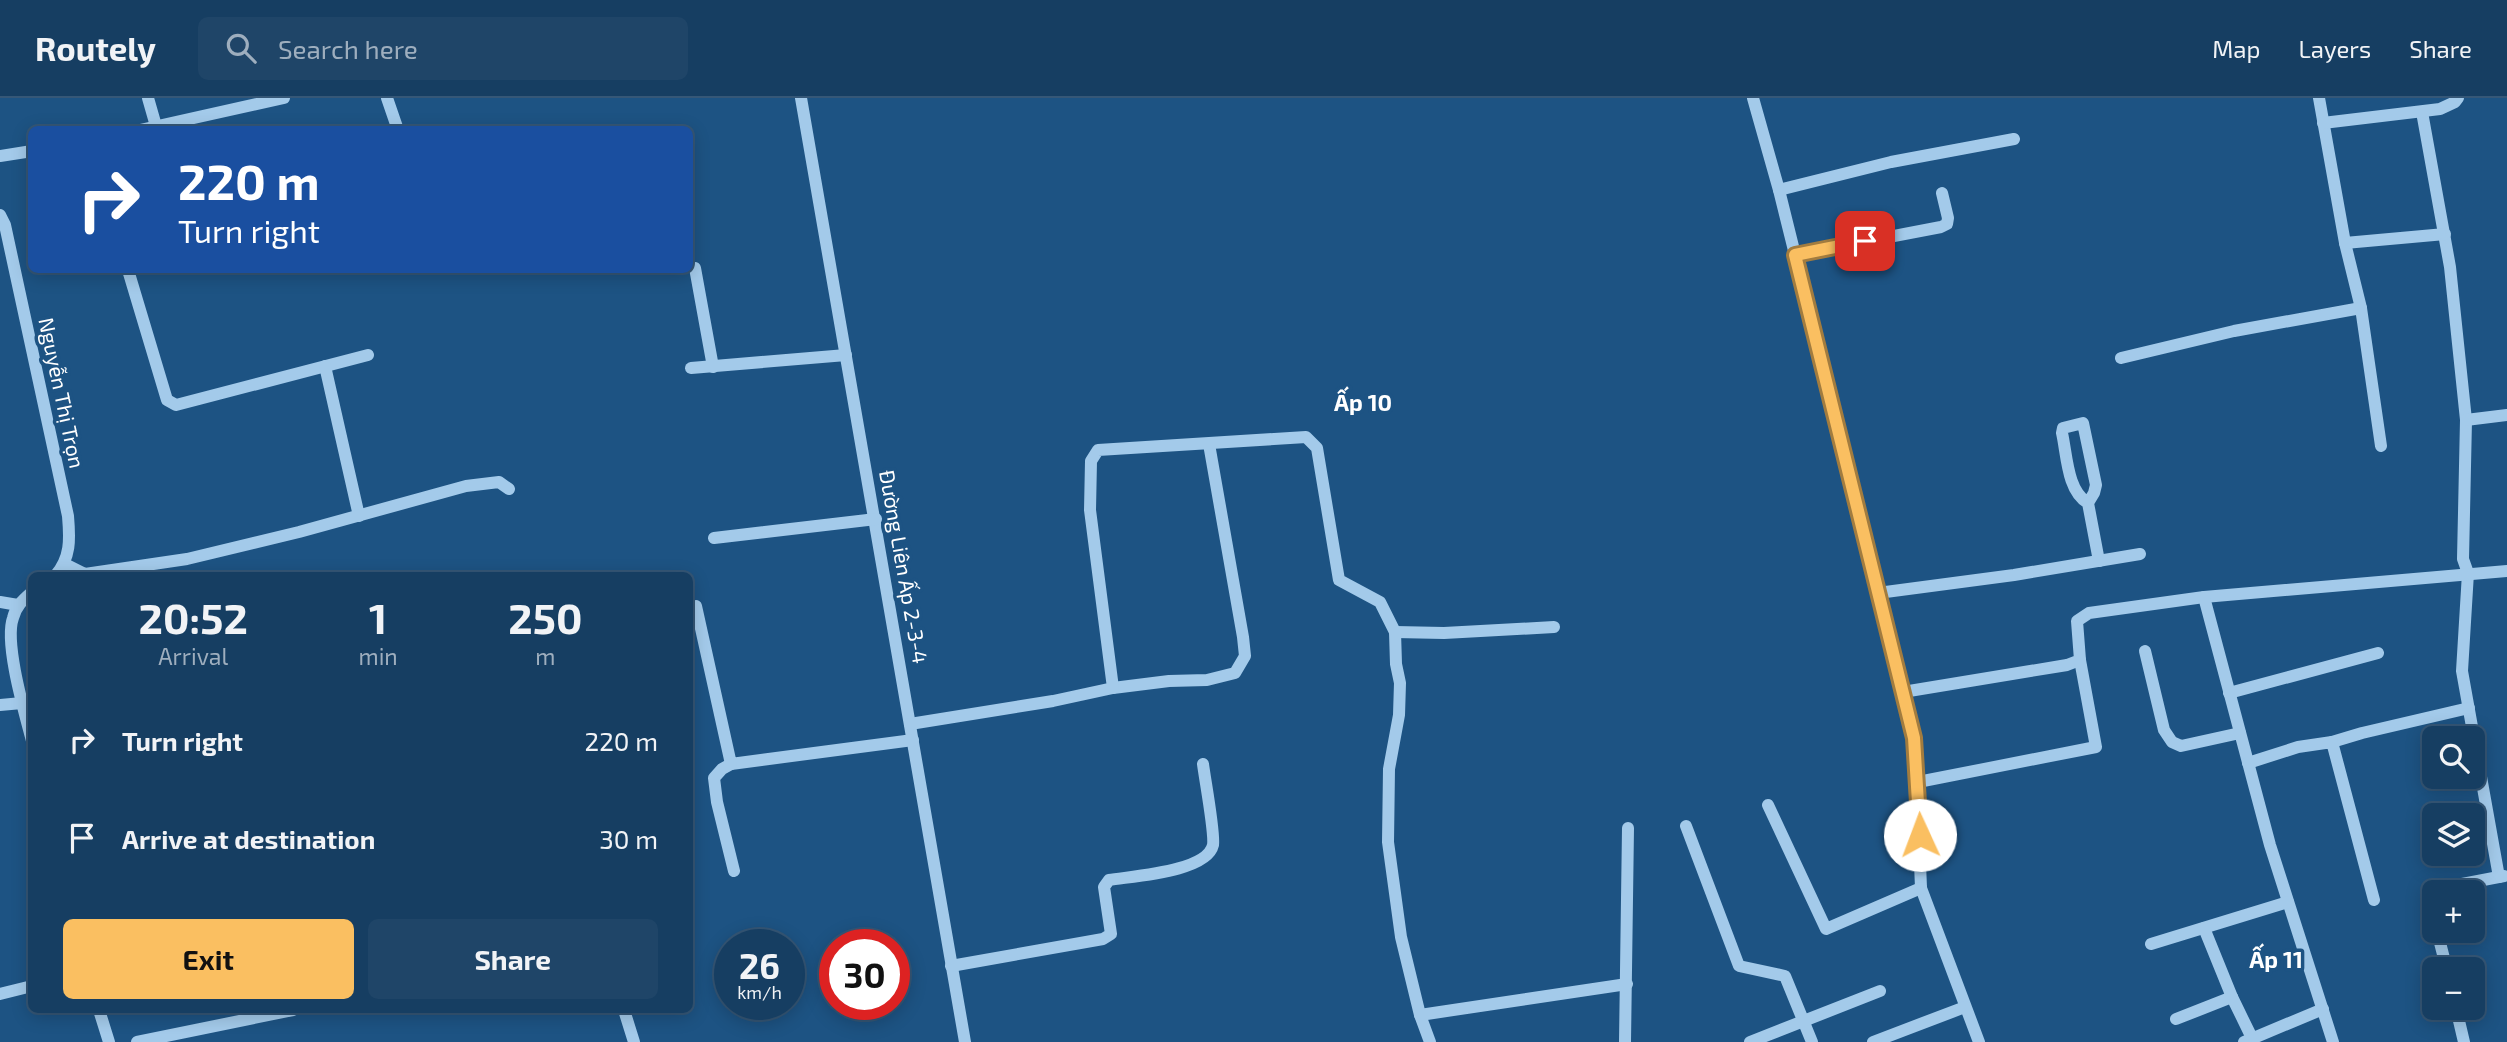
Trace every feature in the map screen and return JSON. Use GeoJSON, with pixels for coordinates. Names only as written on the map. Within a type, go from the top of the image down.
{"type":"FeatureCollection","features":[{"type":"Feature","properties":{"kind":"street"},"geometry":{"type":"LineString","coordinates":[[148,98],[156,126],[284,98]]}},
{"type":"Feature","properties":{"kind":"street"},"geometry":{"type":"LineString","coordinates":[[387,98],[397,126]]}},
{"type":"Feature","properties":{"kind":"street","name":"Đường Liên Ấp 2-3-4"},"geometry":{"type":"LineString","coordinates":[[801,98],[965,1042]]}},
{"type":"Feature","properties":{"kind":"street"},"geometry":{"type":"LineString","coordinates":[[1753,98],[1779,190],[1914,738],[1921,888],[1979,1042]]}},
{"type":"Feature","properties":{"kind":"street"},"geometry":{"type":"LineString","coordinates":[[2319,98],[2345,243],[2361,308],[2381,446]]}},
{"type":"Feature","properties":{"kind":"street"},"geometry":{"type":"LineString","coordinates":[[2323,122],[2440,109],[2458,98]]}},
{"type":"Feature","properties":{"kind":"street"},"geometry":{"type":"LineString","coordinates":[[2422,111],[2450,267],[2466,420],[2463,559],[2468,573],[2462,671],[2505,879],[2485,882]]}},
{"type":"Feature","properties":{"kind":"street"},"geometry":{"type":"LineString","coordinates":[[1779,190],[1891,162],[2014,139]]}},
{"type":"Feature","properties":{"kind":"street"},"geometry":{"type":"LineString","coordinates":[[0,156],[28,152]]}},
{"type":"Feature","properties":{"kind":"street"},"geometry":{"type":"LineString","coordinates":[[1795,255],[1941,227],[1947,224],[1948,219],[1942,193]]}},
{"type":"Feature","properties":{"kind":"street","name":"Nguyễn Thị Trọn"},"geometry":{"type":"LineString","coordinates":[[0,215],[5,225],[68,516],[71,538],[65,564]]}},
{"type":"Feature","properties":{"kind":"street"},"geometry":{"type":"LineString","coordinates":[[2345,243],[2445,234]]}},
{"type":"Feature","properties":{"kind":"street"},"geometry":{"type":"LineString","coordinates":[[695,268],[713,367]]}},
{"type":"Feature","properties":{"kind":"street"},"geometry":{"type":"LineString","coordinates":[[129,273],[167,400],[176,405],[368,355]]}},
{"type":"Feature","properties":{"kind":"street"},"geometry":{"type":"LineString","coordinates":[[2121,358],[2234,331],[2361,308]]}},
{"type":"Feature","properties":{"kind":"street"},"geometry":{"type":"LineString","coordinates":[[691,369],[846,355]]}},
{"type":"Feature","properties":{"kind":"street"},"geometry":{"type":"LineString","coordinates":[[325,366],[359,516]]}},
{"type":"Feature","properties":{"kind":"street"},"geometry":{"type":"LineString","coordinates":[[2466,420],[2507,415]]}},
{"type":"Feature","properties":{"kind":"street"},"geometry":{"type":"LineString","coordinates":[[2088,503],[2074,490],[2062,433],[2063,428],[2070,424],[2083,423],[2096,485],[2088,503],[2099,561]]}},
{"type":"Feature","properties":{"kind":"street"},"geometry":{"type":"LineString","coordinates":[[1113,688],[1090,510],[1091,461],[1098,450],[1306,437],[1317,448],[1339,580],[1380,601],[1395,632],[1400,684],[1399,715],[1389,768],[1388,842],[1401,937],[1419,1014],[1430,1042]]}},
{"type":"Feature","properties":{"kind":"street"},"geometry":{"type":"LineString","coordinates":[[910,724],[1053,701],[1113,688],[1170,681],[1207,680],[1235,673],[1243,662],[1243,637],[1209,444]]}},
{"type":"Feature","properties":{"kind":"street"},"geometry":{"type":"LineString","coordinates":[[104,572],[187,559],[487,482],[499,482],[509,489]]}},
{"type":"Feature","properties":{"kind":"street"},"geometry":{"type":"LineString","coordinates":[[714,538],[876,519]]}},
{"type":"Feature","properties":{"kind":"street"},"geometry":{"type":"LineString","coordinates":[[1878,593],[2014,575],[2140,554]]}},
{"type":"Feature","properties":{"kind":"street"},"geometry":{"type":"LineString","coordinates":[[58,572],[65,564],[80,572]]}},
{"type":"Feature","properties":{"kind":"street"},"geometry":{"type":"LineString","coordinates":[[1918,782],[2096,747],[2080,660],[2077,621],[2089,613],[2204,597],[2507,571]]}},
{"type":"Feature","properties":{"kind":"street"},"geometry":{"type":"LineString","coordinates":[[28,596],[18,605],[11,621],[12,645],[28,726]]}},
{"type":"Feature","properties":{"kind":"street"},"geometry":{"type":"LineString","coordinates":[[2204,597],[2288,902],[2333,1042]]}},
{"type":"Feature","properties":{"kind":"street"},"geometry":{"type":"LineString","coordinates":[[0,602],[18,605]]}},
{"type":"Feature","properties":{"kind":"street"},"geometry":{"type":"LineString","coordinates":[[696,606],[731,764]]}},
{"type":"Feature","properties":{"kind":"street"},"geometry":{"type":"LineString","coordinates":[[1395,632],[1444,634],[1554,627]]}},
{"type":"Feature","properties":{"kind":"street"},"geometry":{"type":"LineString","coordinates":[[2145,651],[2164,730],[2172,742],[2181,746],[2240,733]]}},
{"type":"Feature","properties":{"kind":"street"},"geometry":{"type":"LineString","coordinates":[[2229,693],[2378,653]]}},
{"type":"Feature","properties":{"kind":"street"},"geometry":{"type":"LineString","coordinates":[[1903,692],[2067,665],[2080,660]]}},
{"type":"Feature","properties":{"kind":"street"},"geometry":{"type":"LineString","coordinates":[[0,705],[22,703]]}},
{"type":"Feature","properties":{"kind":"street"},"geometry":{"type":"LineString","coordinates":[[2248,763],[2298,747],[2332,742],[2469,708]]}},
{"type":"Feature","properties":{"kind":"street"},"geometry":{"type":"LineString","coordinates":[[734,871],[717,802],[714,778],[722,769],[731,764],[913,740]]}},
{"type":"Feature","properties":{"kind":"street"},"geometry":{"type":"LineString","coordinates":[[2332,742],[2374,900]]}},
{"type":"Feature","properties":{"kind":"street"},"geometry":{"type":"LineString","coordinates":[[951,966],[1103,939],[1111,934],[1104,887],[1109,880],[1189,867],[1207,857],[1213,845],[1203,764]]}},
{"type":"Feature","properties":{"kind":"street"},"geometry":{"type":"LineString","coordinates":[[1768,805],[1826,929],[1921,888]]}},
{"type":"Feature","properties":{"kind":"street"},"geometry":{"type":"LineString","coordinates":[[1686,826],[1739,966],[1785,976],[1811,1042]]}},
{"type":"Feature","properties":{"kind":"street"},"geometry":{"type":"LineString","coordinates":[[1625,1042],[1628,828]]}},
{"type":"Feature","properties":{"kind":"street"},"geometry":{"type":"LineString","coordinates":[[2151,944],[2288,902]]}},
{"type":"Feature","properties":{"kind":"street"},"geometry":{"type":"LineString","coordinates":[[2204,928],[2248,1040],[2322,1009]]}},
{"type":"Feature","properties":{"kind":"street"},"geometry":{"type":"LineString","coordinates":[[1419,1014],[1627,984]]}},
{"type":"Feature","properties":{"kind":"street"},"geometry":{"type":"LineString","coordinates":[[0,994],[28,987]]}},
{"type":"Feature","properties":{"kind":"street"},"geometry":{"type":"LineString","coordinates":[[1750,1042],[1880,991]]}},
{"type":"Feature","properties":{"kind":"street"},"geometry":{"type":"LineString","coordinates":[[2176,1019],[2232,997]]}},
{"type":"Feature","properties":{"kind":"street"},"geometry":{"type":"LineString","coordinates":[[1880,1041],[1965,1007]]}},
{"type":"Feature","properties":{"kind":"street"},"geometry":{"type":"LineString","coordinates":[[100,1013],[108,1042]]}},
{"type":"Feature","properties":{"kind":"street"},"geometry":{"type":"LineString","coordinates":[[137,1042],[278,1013]]}},
{"type":"Feature","properties":{"kind":"street"},"geometry":{"type":"LineString","coordinates":[[625,1013],[634,1042]]}},
{"type":"Feature","properties":{"kind":"street"},"geometry":{"type":"LineString","coordinates":[[2459,1020],[2464,1042]]}},
{"type":"Feature","properties":{"kind":"district","name":"Ấp 10"},"geometry":{"type":"Point","coordinates":[1363,403]}},
{"type":"Feature","properties":{"kind":"district","name":"Ấp 11"},"geometry":{"type":"Point","coordinates":[2276,960]}},
{"type":"Feature","properties":{"kind":"route"},"geometry":{"type":"LineString","coordinates":[[1865,241],[1795,255],[1914,738],[1920,835]]}}]}
